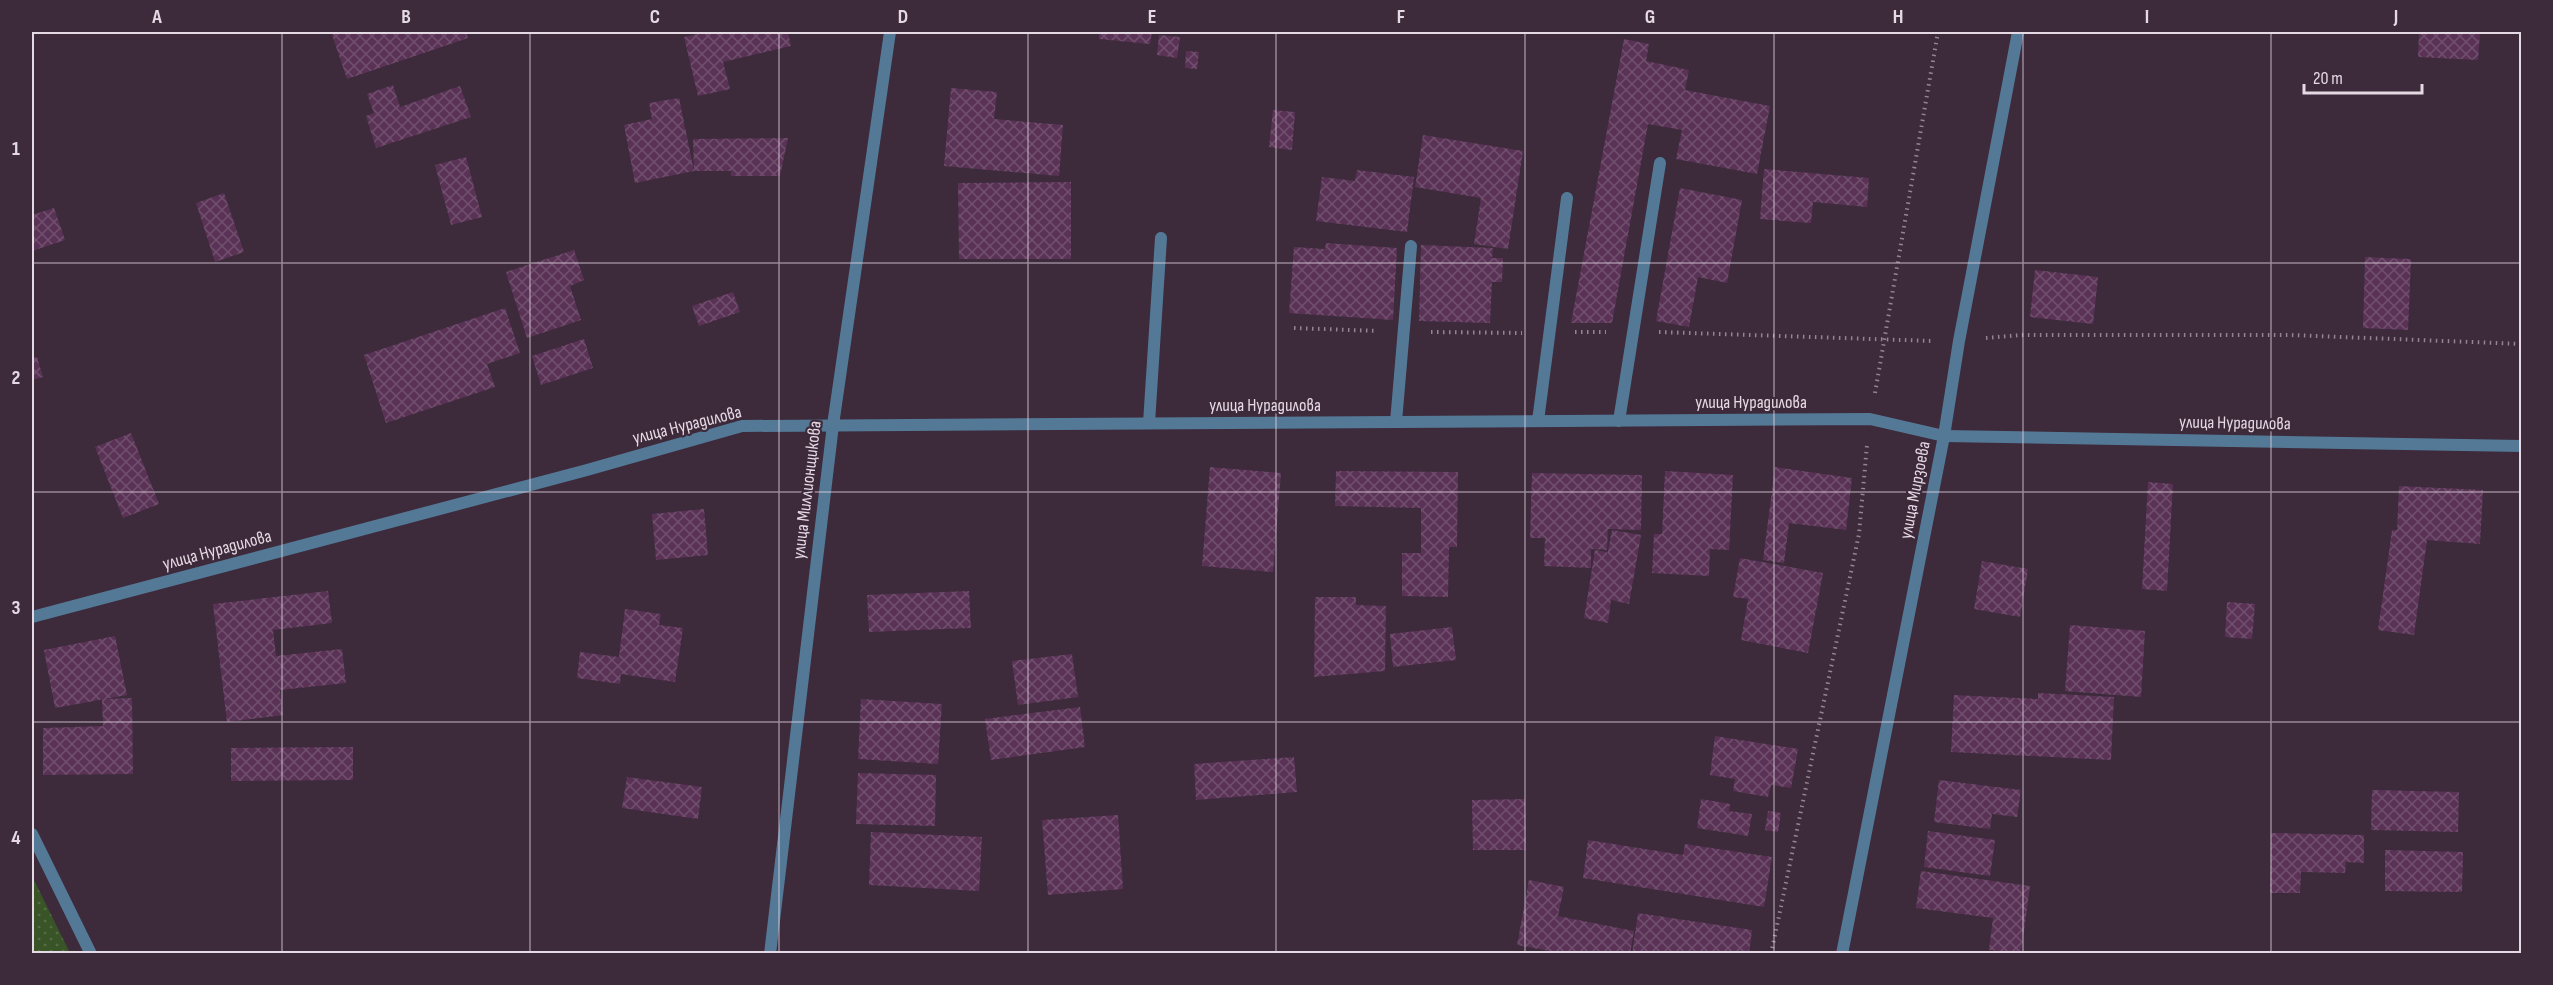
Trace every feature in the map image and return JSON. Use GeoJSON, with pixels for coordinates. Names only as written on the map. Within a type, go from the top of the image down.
{"type":"FeatureCollection","features":[{"type":"Feature","properties":{"kind":"street","name":"улица Миллионщикова"},"geometry":{"type":"LineString","coordinates":[[770,954],[833,425],[890,32]]}},
{"type":"Feature","properties":{"kind":"street","name":"улица Мирзоева"},"geometry":{"type":"LineString","coordinates":[[1842,954],[1944,436],[1959,341],[2018,32]]}},
{"type":"Feature","properties":{"kind":"street"},"geometry":{"type":"LineString","coordinates":[[1618,421],[1660,163]]}},
{"type":"Feature","properties":{"kind":"street"},"geometry":{"type":"LineString","coordinates":[[1538,421],[1567,198]]}},
{"type":"Feature","properties":{"kind":"street"},"geometry":{"type":"LineString","coordinates":[[1149,423],[1161,238]]}},
{"type":"Feature","properties":{"kind":"street"},"geometry":{"type":"LineString","coordinates":[[1396,422],[1411,246]]}},
{"type":"Feature","properties":{"kind":"street","name":"улица Нурадилова"},"geometry":{"type":"LineString","coordinates":[[32,617],[576,473],[742,426],[1870,419],[1944,436],[2522,446]]}},
{"type":"Feature","properties":{"kind":"street"},"geometry":{"type":"LineString","coordinates":[[32,834],[91,954]]}},
{"type":"Feature","properties":{"kind":"path"},"geometry":{"type":"LineString","coordinates":[[1771,954],[1859,534],[1870,419],[1938,32]]}},
{"type":"Feature","properties":{"kind":"path"},"geometry":{"type":"LineString","coordinates":[[1294,328],[1404,332],[1633,331],[1885,341],[1959,341],[2021,335],[2290,335],[2522,344]]}},
{"type":"Feature","properties":{"kind":"green space"},"geometry":{"type":"Polygon","coordinates":[[[32,876],[70,953],[32,953],[32,876]]]}},
{"type":"Feature","properties":{"kind":"building"},"geometry":{"type":"Polygon","coordinates":[[[331,32],[466,32],[468,38],[347,79],[331,32]]]}},
{"type":"Feature","properties":{"kind":"building"},"geometry":{"type":"Polygon","coordinates":[[[707,32],[788,32],[791,46],[723,62],[730,89],[698,96],[684,37],[707,32]]]}},
{"type":"Feature","properties":{"kind":"building"},"geometry":{"type":"Polygon","coordinates":[[[1099,32],[1152,32],[1150,44],[1099,39],[1099,32]]]}},
{"type":"Feature","properties":{"kind":"building"},"geometry":{"type":"Polygon","coordinates":[[[2419,32],[2480,32],[2478,60],[2418,57],[2419,32]]]}},
{"type":"Feature","properties":{"kind":"building"},"geometry":{"type":"Polygon","coordinates":[[[1159,35],[1180,37],[1177,58],[1157,55],[1159,35]]]}},
{"type":"Feature","properties":{"kind":"building"},"geometry":{"type":"Polygon","coordinates":[[[1624,39],[1649,44],[1646,61],[1689,70],[1685,90],[1770,106],[1757,174],[1676,159],[1682,130],[1648,124],[1612,323],[1571,323],[1624,39]]]}},
{"type":"Feature","properties":{"kind":"building"},"geometry":{"type":"Polygon","coordinates":[[[1186,51],[1199,52],[1197,69],[1185,68],[1186,51]]]}},
{"type":"Feature","properties":{"kind":"building"},"geometry":{"type":"Polygon","coordinates":[[[393,85],[400,107],[460,86],[471,117],[376,148],[366,116],[374,113],[367,94],[393,85]]]}},
{"type":"Feature","properties":{"kind":"building"},"geometry":{"type":"Polygon","coordinates":[[[951,88],[997,92],[994,119],[1063,125],[1059,176],[944,166],[951,88]]]}},
{"type":"Feature","properties":{"kind":"building"},"geometry":{"type":"Polygon","coordinates":[[[679,98],[694,171],[635,183],[624,125],[652,119],[649,103],[679,98]]]}},
{"type":"Feature","properties":{"kind":"building"},"geometry":{"type":"Polygon","coordinates":[[[1273,110],[1295,112],[1292,150],[1269,147],[1273,110]]]}},
{"type":"Feature","properties":{"kind":"building"},"geometry":{"type":"Polygon","coordinates":[[[1423,135],[1523,151],[1508,249],[1474,244],[1481,198],[1415,187],[1423,135]]]}},
{"type":"Feature","properties":{"kind":"building"},"geometry":{"type":"Polygon","coordinates":[[[788,138],[780,176],[731,176],[731,171],[694,171],[693,139],[788,138]]]}},
{"type":"Feature","properties":{"kind":"building"},"geometry":{"type":"Polygon","coordinates":[[[466,157],[482,217],[451,225],[435,165],[466,157]]]}},
{"type":"Feature","properties":{"kind":"building"},"geometry":{"type":"Polygon","coordinates":[[[1764,169],[1869,178],[1867,207],[1813,202],[1811,223],[1760,219],[1764,169]]]}},
{"type":"Feature","properties":{"kind":"building"},"geometry":{"type":"Polygon","coordinates":[[[1357,170],[1414,177],[1407,232],[1316,221],[1322,177],[1355,181],[1357,170]]]}},
{"type":"Feature","properties":{"kind":"building"},"geometry":{"type":"Polygon","coordinates":[[[1071,182],[1071,259],[959,259],[958,183],[1071,182]]]}},
{"type":"Feature","properties":{"kind":"building"},"geometry":{"type":"Polygon","coordinates":[[[1680,188],[1742,200],[1727,283],[1698,277],[1689,327],[1656,321],[1680,188]]]}},
{"type":"Feature","properties":{"kind":"building"},"geometry":{"type":"Polygon","coordinates":[[[224,193],[244,252],[215,262],[196,203],[224,193]]]}},
{"type":"Feature","properties":{"kind":"building"},"geometry":{"type":"Polygon","coordinates":[[[54,208],[65,240],[32,251],[32,215],[54,208]]]}},
{"type":"Feature","properties":{"kind":"building"},"geometry":{"type":"Polygon","coordinates":[[[1326,243],[1397,248],[1393,320],[1289,313],[1294,247],[1325,249],[1326,243]]]}},
{"type":"Feature","properties":{"kind":"building"},"geometry":{"type":"Polygon","coordinates":[[[1421,245],[1493,248],[1492,258],[1503,258],[1502,282],[1492,282],[1490,323],[1419,321],[1421,245]]]}},
{"type":"Feature","properties":{"kind":"building"},"geometry":{"type":"Polygon","coordinates":[[[574,250],[584,280],[570,286],[581,320],[527,338],[506,272],[574,250]]]}},
{"type":"Feature","properties":{"kind":"building"},"geometry":{"type":"Polygon","coordinates":[[[2365,257],[2411,259],[2408,330],[2363,328],[2365,257]]]}},
{"type":"Feature","properties":{"kind":"building"},"geometry":{"type":"Polygon","coordinates":[[[2035,270],[2098,277],[2093,324],[2030,317],[2035,270]]]}},
{"type":"Feature","properties":{"kind":"building"},"geometry":{"type":"Polygon","coordinates":[[[733,292],[740,312],[699,326],[692,306],[733,292]]]}},
{"type":"Feature","properties":{"kind":"building"},"geometry":{"type":"Polygon","coordinates":[[[505,308],[520,353],[487,364],[495,387],[386,423],[364,355],[505,308]]]}},
{"type":"Feature","properties":{"kind":"building"},"geometry":{"type":"Polygon","coordinates":[[[584,339],[593,368],[541,385],[532,356],[584,339]]]}},
{"type":"Feature","properties":{"kind":"building"},"geometry":{"type":"Polygon","coordinates":[[[37,357],[43,377],[32,380],[32,358],[37,357]]]}},
{"type":"Feature","properties":{"kind":"building"},"geometry":{"type":"Polygon","coordinates":[[[131,433],[159,504],[123,518],[95,447],[131,433]]]}},
{"type":"Feature","properties":{"kind":"building"},"geometry":{"type":"Polygon","coordinates":[[[1210,467],[1281,473],[1273,572],[1202,566],[1210,467]]]}},
{"type":"Feature","properties":{"kind":"building"},"geometry":{"type":"Polygon","coordinates":[[[1775,467],[1852,478],[1846,530],[1789,523],[1784,563],[1763,560],[1775,467]]]}},
{"type":"Feature","properties":{"kind":"building"},"geometry":{"type":"Polygon","coordinates":[[[1336,471],[1458,472],[1457,547],[1449,547],[1448,597],[1402,596],[1402,553],[1421,553],[1421,508],[1335,506],[1336,471]]]}},
{"type":"Feature","properties":{"kind":"building"},"geometry":{"type":"Polygon","coordinates":[[[1665,471],[1733,475],[1729,550],[1710,549],[1709,576],[1652,573],[1654,534],[1662,534],[1665,471]]]}},
{"type":"Feature","properties":{"kind":"building"},"geometry":{"type":"Polygon","coordinates":[[[1532,473],[1642,475],[1641,530],[1608,529],[1607,550],[1591,549],[1591,568],[1544,566],[1545,538],[1530,538],[1532,473]]]}},
{"type":"Feature","properties":{"kind":"building"},"geometry":{"type":"Polygon","coordinates":[[[2148,482],[2173,484],[2167,591],[2142,589],[2148,482]]]}},
{"type":"Feature","properties":{"kind":"building"},"geometry":{"type":"Polygon","coordinates":[[[2399,486],[2483,490],[2480,544],[2427,540],[2414,635],[2378,630],[2392,530],[2397,530],[2399,486]]]}},
{"type":"Feature","properties":{"kind":"building"},"geometry":{"type":"Polygon","coordinates":[[[704,509],[708,555],[656,560],[652,514],[704,509]]]}},
{"type":"Feature","properties":{"kind":"building"},"geometry":{"type":"Polygon","coordinates":[[[1612,530],[1641,535],[1629,604],[1611,600],[1608,623],[1584,618],[1595,550],[1607,552],[1607,555],[1612,530]]]}},
{"type":"Feature","properties":{"kind":"building"},"geometry":{"type":"Polygon","coordinates":[[[1740,558],[1823,573],[1808,653],[1741,640],[1748,599],[1733,597],[1740,558]]]}},
{"type":"Feature","properties":{"kind":"building"},"geometry":{"type":"Polygon","coordinates":[[[1982,561],[2028,569],[2020,617],[1974,609],[1982,561]]]}},
{"type":"Feature","properties":{"kind":"building"},"geometry":{"type":"Polygon","coordinates":[[[328,591],[332,623],[273,630],[276,656],[342,649],[346,683],[280,690],[283,715],[227,722],[213,604],[328,591]]]}},
{"type":"Feature","properties":{"kind":"building"},"geometry":{"type":"Polygon","coordinates":[[[969,591],[971,628],[869,632],[867,595],[969,591]]]}},
{"type":"Feature","properties":{"kind":"building"},"geometry":{"type":"Polygon","coordinates":[[[1315,597],[1356,597],[1356,605],[1386,606],[1385,671],[1314,677],[1315,597]]]}},
{"type":"Feature","properties":{"kind":"building"},"geometry":{"type":"Polygon","coordinates":[[[2227,602],[2255,604],[2252,639],[2225,637],[2227,602]]]}},
{"type":"Feature","properties":{"kind":"building"},"geometry":{"type":"Polygon","coordinates":[[[625,609],[661,614],[659,625],[683,628],[675,682],[621,674],[620,684],[577,678],[580,652],[619,657],[625,609]]]}},
{"type":"Feature","properties":{"kind":"building"},"geometry":{"type":"Polygon","coordinates":[[[2070,625],[2145,631],[2141,697],[2065,691],[2070,625]]]}},
{"type":"Feature","properties":{"kind":"building"},"geometry":{"type":"Polygon","coordinates":[[[1452,627],[1456,660],[1393,667],[1390,634],[1452,627]]]}},
{"type":"Feature","properties":{"kind":"building"},"geometry":{"type":"Polygon","coordinates":[[[115,636],[127,695],[55,708],[44,650],[115,636]]]}},
{"type":"Feature","properties":{"kind":"building"},"geometry":{"type":"Polygon","coordinates":[[[1072,654],[1078,697],[1018,705],[1012,661],[1072,654]]]}},
{"type":"Feature","properties":{"kind":"building"},"geometry":{"type":"Polygon","coordinates":[[[2038,693],[2114,697],[2111,760],[1951,752],[1954,695],[2038,699],[2038,693]]]}},
{"type":"Feature","properties":{"kind":"building"},"geometry":{"type":"Polygon","coordinates":[[[132,698],[133,774],[43,775],[43,728],[103,726],[102,699],[132,698]]]}},
{"type":"Feature","properties":{"kind":"building"},"geometry":{"type":"Polygon","coordinates":[[[861,699],[942,704],[938,764],[858,759],[861,699]]]}},
{"type":"Feature","properties":{"kind":"building"},"geometry":{"type":"Polygon","coordinates":[[[1080,707],[1085,747],[991,760],[985,719],[1080,707]]]}},
{"type":"Feature","properties":{"kind":"building"},"geometry":{"type":"Polygon","coordinates":[[[1715,736],[1798,749],[1791,788],[1771,785],[1768,797],[1733,791],[1735,779],[1710,775],[1715,736]]]}},
{"type":"Feature","properties":{"kind":"building"},"geometry":{"type":"Polygon","coordinates":[[[353,747],[353,780],[231,781],[231,748],[353,747]]]}},
{"type":"Feature","properties":{"kind":"building"},"geometry":{"type":"Polygon","coordinates":[[[1294,757],[1297,792],[1196,800],[1194,764],[1294,757]]]}},
{"type":"Feature","properties":{"kind":"building"},"geometry":{"type":"Polygon","coordinates":[[[858,773],[936,775],[935,826],[856,824],[858,773]]]}},
{"type":"Feature","properties":{"kind":"building"},"geometry":{"type":"Polygon","coordinates":[[[627,777],[702,787],[698,819],[622,808],[627,777]]]}},
{"type":"Feature","properties":{"kind":"building"},"geometry":{"type":"Polygon","coordinates":[[[1939,780],[2021,790],[2017,817],[1992,814],[1990,829],[1934,822],[1939,780]]]}},
{"type":"Feature","properties":{"kind":"building"},"geometry":{"type":"Polygon","coordinates":[[[2372,790],[2459,792],[2458,832],[2371,830],[2372,790]]]}},
{"type":"Feature","properties":{"kind":"building"},"geometry":{"type":"Polygon","coordinates":[[[1525,799],[1526,850],[1473,850],[1472,800],[1525,799]]]}},
{"type":"Feature","properties":{"kind":"building"},"geometry":{"type":"Polygon","coordinates":[[[1701,799],[1730,804],[1729,811],[1752,814],[1748,836],[1697,828],[1701,799]]]}},
{"type":"Feature","properties":{"kind":"building"},"geometry":{"type":"Polygon","coordinates":[[[1768,811],[1781,813],[1778,832],[1765,830],[1768,811]]]}},
{"type":"Feature","properties":{"kind":"building"},"geometry":{"type":"Polygon","coordinates":[[[1118,815],[1123,889],[1048,895],[1042,820],[1118,815]]]}},
{"type":"Feature","properties":{"kind":"building"},"geometry":{"type":"Polygon","coordinates":[[[1928,831],[1995,840],[1990,876],[1924,867],[1928,831]]]}},
{"type":"Feature","properties":{"kind":"building"},"geometry":{"type":"Polygon","coordinates":[[[871,832],[982,837],[979,891],[869,885],[871,832]]]}},
{"type":"Feature","properties":{"kind":"building"},"geometry":{"type":"Polygon","coordinates":[[[2271,833],[2364,835],[2364,863],[2346,862],[2345,873],[2301,872],[2300,893],[2270,893],[2271,833]]]}},
{"type":"Feature","properties":{"kind":"building"},"geometry":{"type":"Polygon","coordinates":[[[1588,840],[1683,855],[1685,844],[1772,857],[1764,907],[1583,878],[1588,840]]]}},
{"type":"Feature","properties":{"kind":"building"},"geometry":{"type":"Polygon","coordinates":[[[2385,850],[2463,852],[2462,892],[2385,891],[2385,850]]]}},
{"type":"Feature","properties":{"kind":"building"},"geometry":{"type":"Polygon","coordinates":[[[1921,871],[2030,886],[2021,953],[1989,950],[1993,918],[1916,908],[1921,871]]]}},
{"type":"Feature","properties":{"kind":"building"},"geometry":{"type":"Polygon","coordinates":[[[1529,880],[1564,887],[1558,916],[1634,931],[1630,954],[1565,954],[1517,945],[1529,880]]]}},
{"type":"Feature","properties":{"kind":"building"},"geometry":{"type":"Polygon","coordinates":[[[1638,913],[1752,930],[1749,954],[1632,954],[1638,913]]]}}]}
